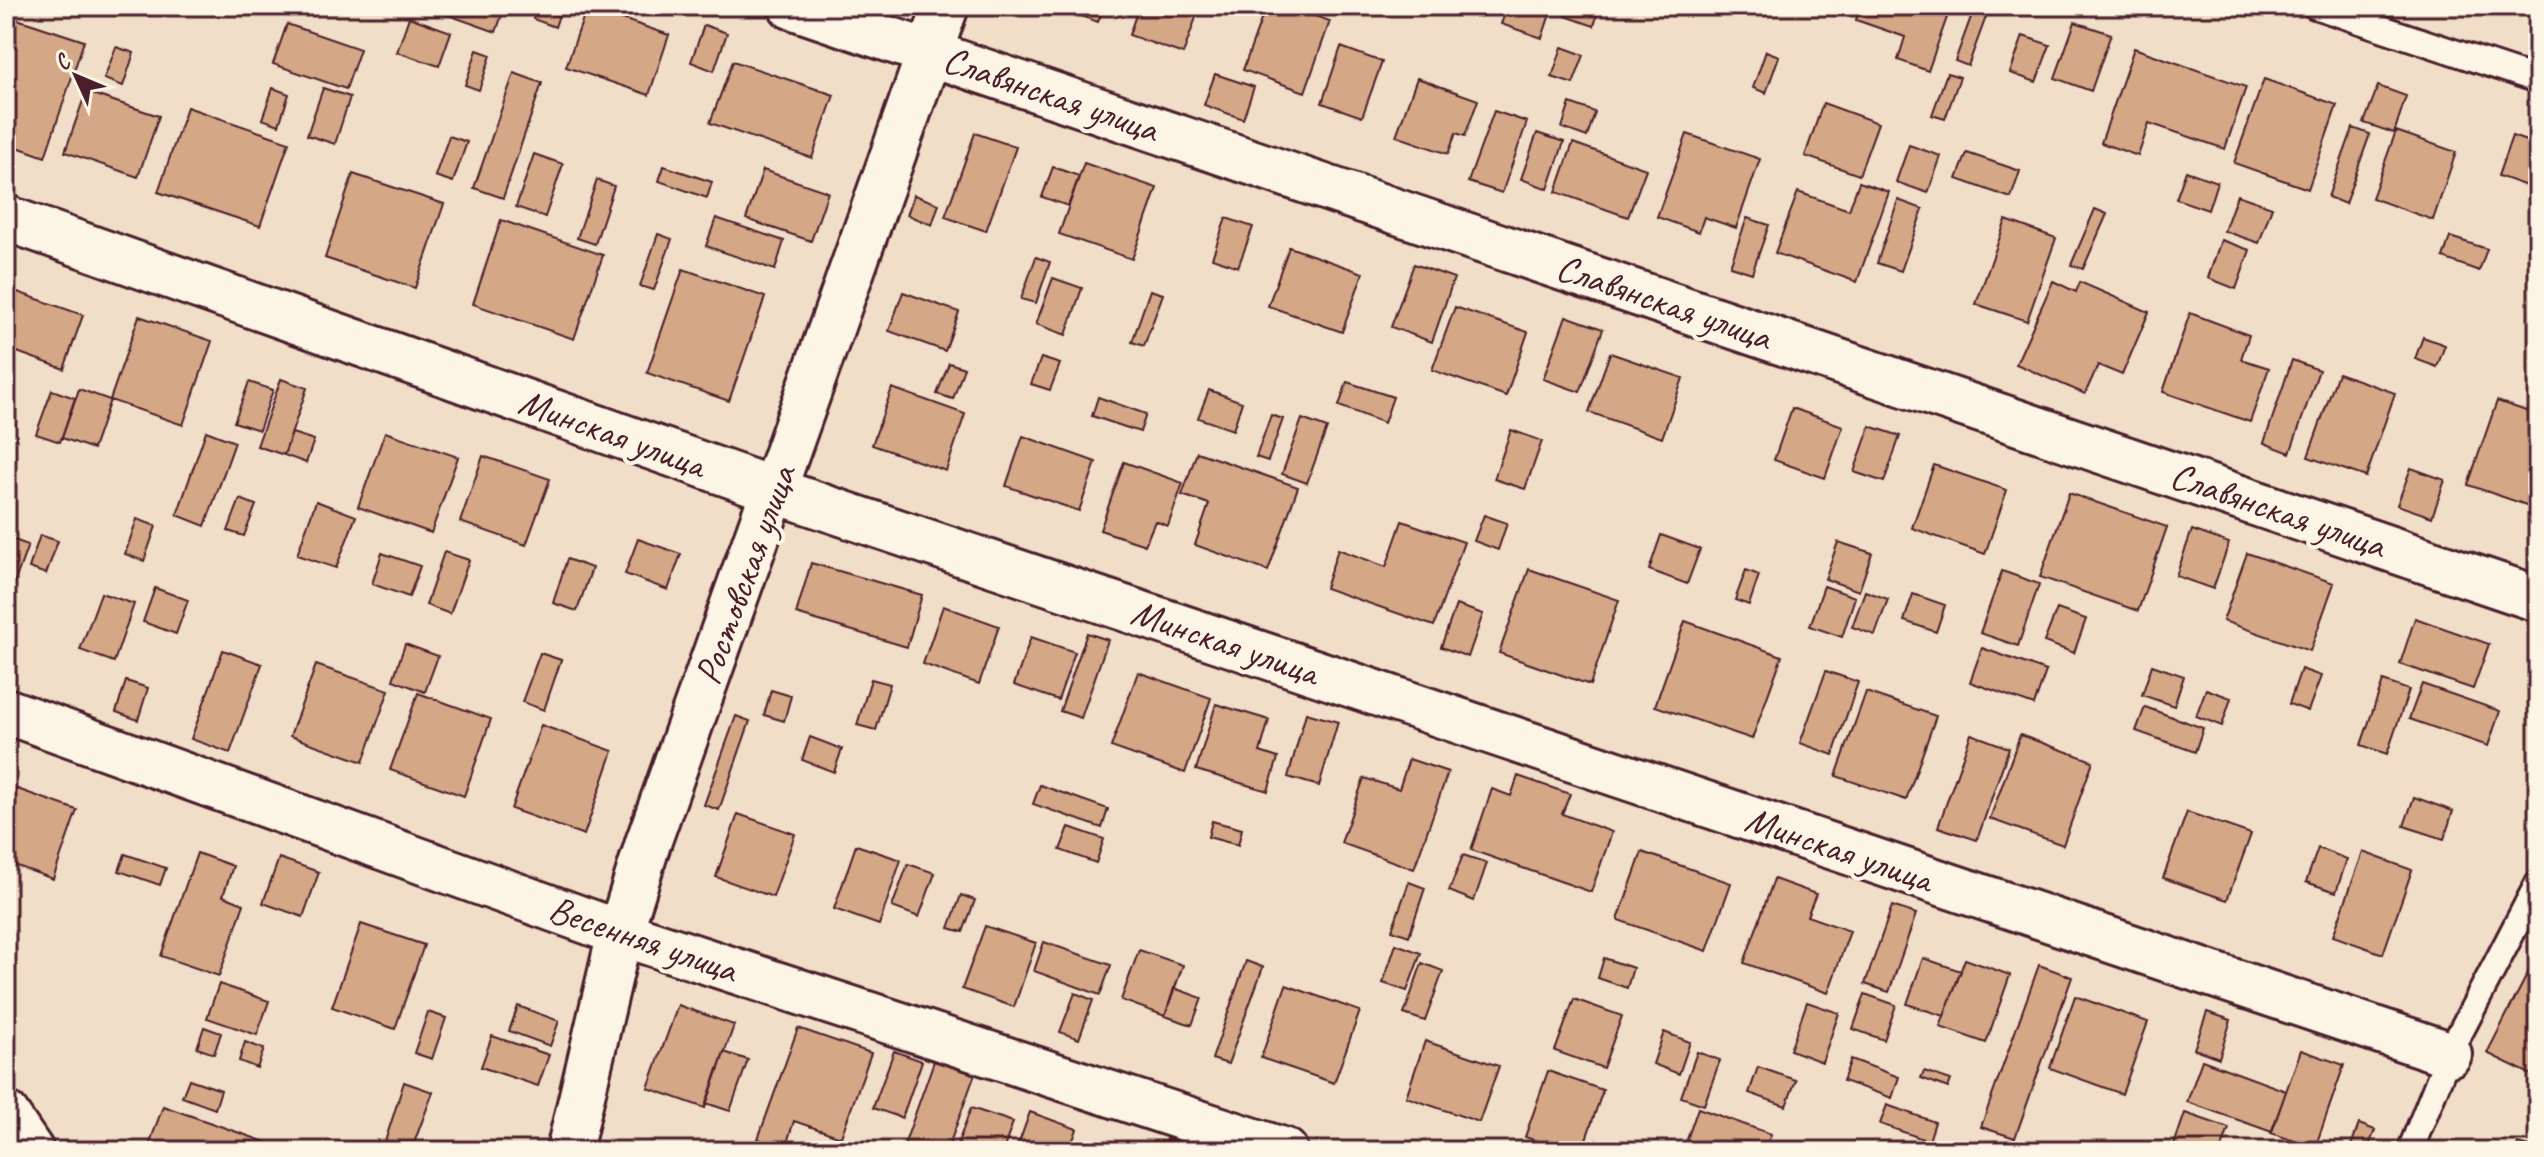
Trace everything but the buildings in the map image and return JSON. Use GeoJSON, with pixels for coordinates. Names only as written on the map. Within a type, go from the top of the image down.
{"type":"FeatureCollection","features":[{"type":"Feature","properties":{"kind":"street","name":"Славянская улица"},"geometry":{"type":"LineString","coordinates":[[791,6],[2538,599]]}},
{"type":"Feature","properties":{"kind":"street","name":"Ростовская улица"},"geometry":{"type":"LineString","coordinates":[[569,1151],[620,933],[648,843],[776,491],[946,6]]}},
{"type":"Feature","properties":{"kind":"street","name":"Минская улица"},"geometry":{"type":"LineString","coordinates":[[6,218],[776,491],[2449,1054]]}},
{"type":"Feature","properties":{"kind":"street","name":"Весенняя улица"},"geometry":{"type":"LineString","coordinates":[[6,711],[620,933],[1285,1151]]}},
{"type":"Feature","properties":{"kind":"street"},"geometry":{"type":"LineString","coordinates":[[6,1114],[31,1151]]}},
{"type":"Feature","properties":{"kind":"lane"},"geometry":{"type":"LineString","coordinates":[[2315,6],[2538,80]]}},
{"type":"Feature","properties":{"kind":"lane"},"geometry":{"type":"LineString","coordinates":[[2410,1151],[2449,1054],[2538,883]]}}]}
